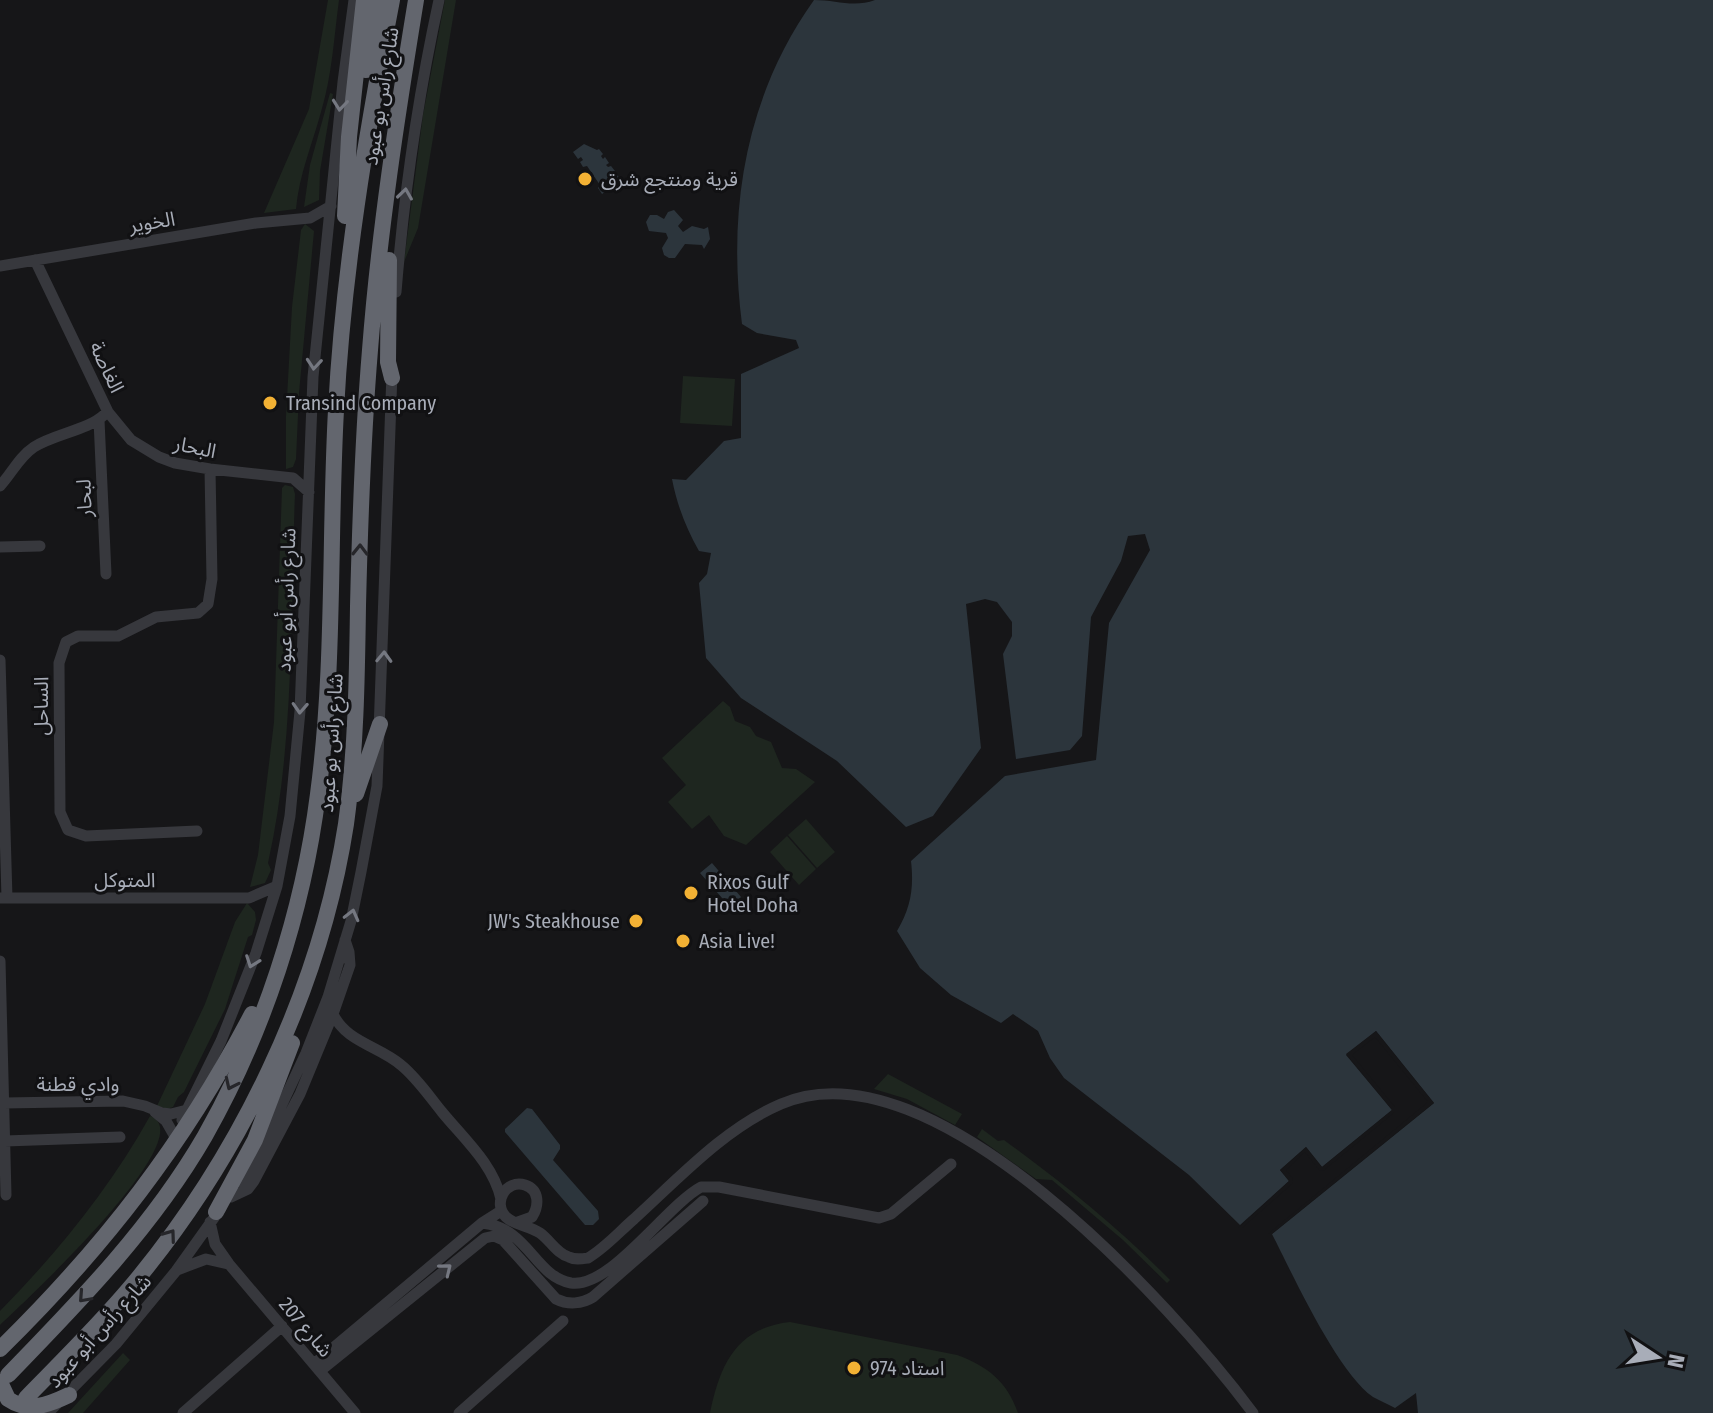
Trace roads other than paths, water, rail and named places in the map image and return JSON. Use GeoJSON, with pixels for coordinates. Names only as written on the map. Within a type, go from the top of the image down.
{"type":"FeatureCollection","features":[{"type":"Feature","properties":{"kind":"highway"},"geometry":{"type":"LineString","coordinates":[[348,261],[338,210],[364,0]]}},
{"type":"Feature","properties":{"kind":"highway"},"geometry":{"type":"LineString","coordinates":[[338,210],[377,0]]}},
{"type":"Feature","properties":{"kind":"highway","name":"شارع رأس بو عبود"},"geometry":{"type":"LineString","coordinates":[[3,1376],[83,1298],[144,1226],[175,1183],[205,1137],[230,1088],[250,1045],[281,960],[304,875],[318,795],[323,749],[336,411],[348,261],[367,132],[392,0]]}},
{"type":"Feature","properties":{"kind":"highway","name":"شارع رأس بو عبود"},"geometry":{"type":"LineString","coordinates":[[26,1398],[130,1288],[193,1202],[229,1144],[285,1034],[313,959],[329,904],[346,822],[356,721],[360,528],[370,350],[391,158],[416,0]]}},
{"type":"Feature","properties":{"kind":"highway"},"geometry":{"type":"LineString","coordinates":[[391,158],[388,362],[392,378]]}},
{"type":"Feature","properties":{"kind":"highway"},"geometry":{"type":"LineString","coordinates":[[346,822],[380,724]]}},
{"type":"Feature","properties":{"kind":"highway"},"geometry":{"type":"LineString","coordinates":[[213,1217],[255,1140],[270,1103],[294,1036],[313,959]]}},
{"type":"Feature","properties":{"kind":"highway"},"geometry":{"type":"LineString","coordinates":[[0,1346],[97,1247],[153,1175],[199,1107],[281,960]]}},
{"type":"Feature","properties":{"kind":"highway"},"geometry":{"type":"LineString","coordinates":[[18,1331],[3,1376],[8,1399],[28,1408],[44,1406],[69,1395]]}},
{"type":"Feature","properties":{"kind":"street","name":"شارع رأس أبو عبود"},"geometry":{"type":"LineString","coordinates":[[153,1175],[238,1000],[277,886],[290,816],[298,739],[313,377],[328,231],[338,210],[354,0]]}},
{"type":"Feature","properties":{"kind":"street","name":"شارع رأس أبو عبود"},"geometry":{"type":"LineString","coordinates":[[48,1413],[116,1344],[231,1197],[270,1130],[306,1053],[328,997],[345,940],[377,786],[394,308],[402,213],[423,77],[439,0]]}},
{"type":"Feature","properties":{"kind":"street","name":"الخوير"},"geometry":{"type":"LineString","coordinates":[[0,266],[256,223],[310,218],[338,210]]}},
{"type":"Feature","properties":{"kind":"street"},"geometry":{"type":"LineString","coordinates":[[310,218],[328,231]]}},
{"type":"Feature","properties":{"kind":"street","name":"الغاصة"},"geometry":{"type":"LineString","coordinates":[[0,486],[30,449],[103,416],[35,260]]}},
{"type":"Feature","properties":{"kind":"street","name":"البحار"},"geometry":{"type":"LineString","coordinates":[[103,416],[144,449],[175,463],[293,478]]}},
{"type":"Feature","properties":{"kind":"street","name":"لبحار"},"geometry":{"type":"LineString","coordinates":[[103,416],[106,574]]}},
{"type":"Feature","properties":{"kind":"street"},"geometry":{"type":"LineString","coordinates":[[309,492],[293,478],[310,465]]}},
{"type":"Feature","properties":{"kind":"street","name":"الساحل"},"geometry":{"type":"LineString","coordinates":[[197,831],[86,836],[68,830],[60,812],[59,663],[66,642],[78,636],[118,636],[156,617],[198,613],[208,604],[212,579],[210,469]]}},
{"type":"Feature","properties":{"kind":"street"},"geometry":{"type":"LineString","coordinates":[[0,547],[40,546]]}},
{"type":"Feature","properties":{"kind":"street"},"geometry":{"type":"LineString","coordinates":[[0,660],[3,898]]}},
{"type":"Feature","properties":{"kind":"street","name":"المتوكل"},"geometry":{"type":"LineString","coordinates":[[3,898],[249,898],[277,886]]}},
{"type":"Feature","properties":{"kind":"street"},"geometry":{"type":"LineString","coordinates":[[249,898],[268,916]]}},
{"type":"Feature","properties":{"kind":"street","name":"شارع رأس أبو عبود"},"geometry":{"type":"LineString","coordinates":[[231,1197],[248,1189],[300,1094],[350,965],[345,940]]}},
{"type":"Feature","properties":{"kind":"street"},"geometry":{"type":"LineString","coordinates":[[0,961],[6,1195]]}},
{"type":"Feature","properties":{"kind":"street"},"geometry":{"type":"LineString","coordinates":[[333,1014],[341,1028],[355,1039],[387,1054],[403,1066],[485,1164],[497,1184],[501,1213],[514,1234],[555,1277],[573,1283],[602,1275],[701,1187],[713,1185],[879,1218],[891,1214],[951,1164]]}},
{"type":"Feature","properties":{"kind":"street"},"geometry":{"type":"LineString","coordinates":[[322,1042],[339,1038],[355,1039]]}},
{"type":"Feature","properties":{"kind":"street"},"geometry":{"type":"LineString","coordinates":[[501,1213],[549,1240],[562,1254],[588,1258],[740,1127],[785,1102],[832,1094],[881,1099],[931,1119],[985,1151],[1024,1179],[1094,1238],[1162,1303],[1219,1368],[1253,1413]]}},
{"type":"Feature","properties":{"kind":"street","name":"وادي قطنة"},"geometry":{"type":"LineString","coordinates":[[4,1103],[123,1101],[171,1114],[187,1110]]}},
{"type":"Feature","properties":{"kind":"street"},"geometry":{"type":"LineString","coordinates":[[152,1109],[166,1121],[174,1135]]}},
{"type":"Feature","properties":{"kind":"street"},"geometry":{"type":"LineString","coordinates":[[5,1141],[120,1137]]}},
{"type":"Feature","properties":{"kind":"street"},"geometry":{"type":"LineString","coordinates":[[485,1164],[506,1179],[534,1192],[537,1210],[549,1240]]}},
{"type":"Feature","properties":{"kind":"street"},"geometry":{"type":"LineString","coordinates":[[317,1367],[482,1223],[501,1213],[507,1189],[518,1184]]}},
{"type":"Feature","properties":{"kind":"street"},"geometry":{"type":"LineString","coordinates":[[317,1367],[485,1238],[494,1236],[503,1240],[552,1295],[564,1302],[589,1299],[703,1201]]}},
{"type":"Feature","properties":{"kind":"street"},"geometry":{"type":"LineString","coordinates":[[518,1222],[526,1221],[537,1210]]}},
{"type":"Feature","properties":{"kind":"street"},"geometry":{"type":"LineString","coordinates":[[213,1217],[215,1244],[229,1264]]}},
{"type":"Feature","properties":{"kind":"street","name":"شارع رأس أبو عبود"},"geometry":{"type":"LineString","coordinates":[[176,1271],[206,1259],[229,1264]]}},
{"type":"Feature","properties":{"kind":"street","name":"شارع 207"},"geometry":{"type":"LineString","coordinates":[[229,1264],[355,1413]]}},
{"type":"Feature","properties":{"kind":"street"},"geometry":{"type":"LineString","coordinates":[[459,1413],[563,1321]]}},
{"type":"Feature","properties":{"kind":"street"},"geometry":{"type":"LineString","coordinates":[[183,1413],[282,1326]]}},
{"type":"Feature","properties":{"kind":"street"},"geometry":{"type":"LineString","coordinates":[[56,1413],[69,1395]]}},
{"type":"Feature","properties":{"kind":"place","name":"قرية ومنتجع شرق"},"geometry":{"type":"Point","coordinates":[585,179]}},
{"type":"Feature","properties":{"kind":"place","name":"Transind Company"},"geometry":{"type":"Point","coordinates":[270,403]}},
{"type":"Feature","properties":{"kind":"place","name":"Rixos Gulf Hotel Doha"},"geometry":{"type":"Point","coordinates":[691,893]}},
{"type":"Feature","properties":{"kind":"place","name":"JW's Steakhouse"},"geometry":{"type":"Point","coordinates":[636,921]}},
{"type":"Feature","properties":{"kind":"place","name":"Asia Live!"},"geometry":{"type":"Point","coordinates":[683,941]}},
{"type":"Feature","properties":{"kind":"place","name":"استاد 974"},"geometry":{"type":"Point","coordinates":[854,1368]}}]}
